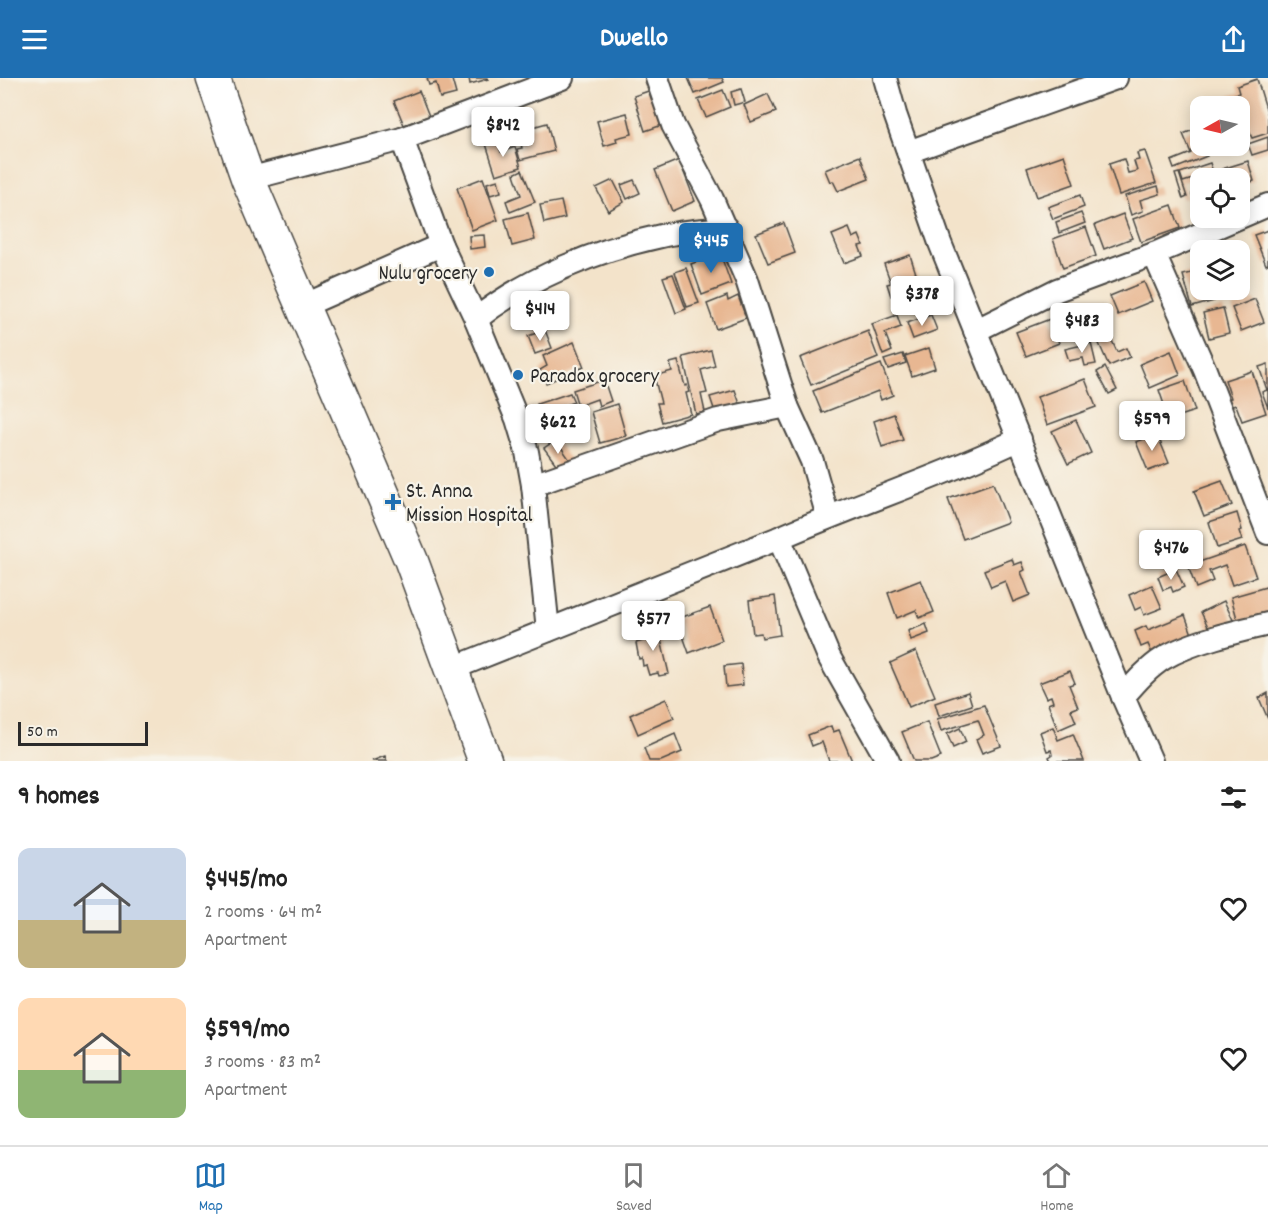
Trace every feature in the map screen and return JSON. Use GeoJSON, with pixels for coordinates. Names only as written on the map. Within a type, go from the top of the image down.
{"type":"FeatureCollection","features":[{"type":"Feature","properties":{"kind":"highway"},"geometry":{"type":"LineString","coordinates":[[213,78],[248,179],[411,560],[485,761]]}},
{"type":"Feature","properties":{"kind":"street"},"geometry":{"type":"LineString","coordinates":[[248,179],[402,139],[562,78]]}},
{"type":"Feature","properties":{"kind":"street"},"geometry":{"type":"LineString","coordinates":[[657,78],[673,125],[726,228],[747,280],[787,406],[812,460],[828,517]]}},
{"type":"Feature","properties":{"kind":"street"},"geometry":{"type":"LineString","coordinates":[[885,78],[940,243],[1151,761]]}},
{"type":"Feature","properties":{"kind":"street"},"geometry":{"type":"LineString","coordinates":[[908,152],[1116,78]]}},
{"type":"Feature","properties":{"kind":"street"},"geometry":{"type":"LineString","coordinates":[[402,139],[441,245],[476,319],[527,452],[533,485],[548,630]]}},
{"type":"Feature","properties":{"kind":"street"},"geometry":{"type":"LineString","coordinates":[[975,332],[1057,290],[1154,254],[1268,205]]}},
{"type":"Feature","properties":{"kind":"street"},"geometry":{"type":"LineString","coordinates":[[476,319],[510,295],[542,278],[621,246],[663,235],[726,228]]}},
{"type":"Feature","properties":{"kind":"street"},"geometry":{"type":"LineString","coordinates":[[303,306],[441,245]]}},
{"type":"Feature","properties":{"kind":"street"},"geometry":{"type":"LineString","coordinates":[[1154,254],[1205,370],[1268,533]]}},
{"type":"Feature","properties":{"kind":"street"},"geometry":{"type":"LineString","coordinates":[[533,485],[718,420],[787,406]]}},
{"type":"Feature","properties":{"kind":"street"},"geometry":{"type":"LineString","coordinates":[[451,669],[828,517],[929,480],[1020,439]]}},
{"type":"Feature","properties":{"kind":"street"},"geometry":{"type":"LineString","coordinates":[[779,538],[829,657],[888,761]]}},
{"type":"Feature","properties":{"kind":"street"},"geometry":{"type":"LineString","coordinates":[[1123,697],[1141,676],[1165,657],[1204,642],[1268,624]]}},
{"type":"Feature","properties":{"kind":"building"},"geometry":{"type":"Polygon","coordinates":[[[427,78],[456,78],[452,80],[456,94],[440,98],[436,83],[429,85],[427,78]]]}},
{"type":"Feature","properties":{"kind":"building"},"geometry":{"type":"Polygon","coordinates":[[[469,78],[487,78],[488,79],[470,84],[469,78]]]}},
{"type":"Feature","properties":{"kind":"building"},"geometry":{"type":"Polygon","coordinates":[[[688,78],[722,78],[724,82],[695,94],[688,78]]]}},
{"type":"Feature","properties":{"kind":"building"},"geometry":{"type":"Polygon","coordinates":[[[1257,79],[1268,115],[1268,133],[1252,138],[1250,96],[1230,96],[1239,93],[1237,86],[1257,79]]]}},
{"type":"Feature","properties":{"kind":"building"},"geometry":{"type":"Polygon","coordinates":[[[657,88],[668,123],[645,131],[634,96],[657,88]]]}},
{"type":"Feature","properties":{"kind":"building"},"geometry":{"type":"Polygon","coordinates":[[[741,89],[745,102],[734,105],[731,92],[741,89]]]}},
{"type":"Feature","properties":{"kind":"building"},"geometry":{"type":"Polygon","coordinates":[[[723,90],[730,107],[706,117],[698,100],[723,90]]]}},
{"type":"Feature","properties":{"kind":"building"},"geometry":{"type":"Polygon","coordinates":[[[419,91],[429,116],[404,125],[394,101],[419,91]]]}},
{"type":"Feature","properties":{"kind":"building"},"geometry":{"type":"Polygon","coordinates":[[[768,94],[776,112],[751,122],[744,105],[768,94]]]}},
{"type":"Feature","properties":{"kind":"building"},"geometry":{"type":"Polygon","coordinates":[[[627,113],[632,134],[616,138],[617,142],[604,146],[597,121],[627,113]]]}},
{"type":"Feature","properties":{"kind":"building"},"geometry":{"type":"Polygon","coordinates":[[[547,123],[554,151],[520,160],[517,149],[522,148],[518,131],[547,123]]]}},
{"type":"Feature","properties":{"kind":"building"},"geometry":{"type":"Polygon","coordinates":[[[1190,131],[1190,151],[1183,134],[1190,131]]]}},
{"type":"Feature","properties":{"kind":"building"},"geometry":{"type":"Polygon","coordinates":[[[1268,137],[1268,150],[1252,155],[1250,143],[1268,137]]]}},
{"type":"Feature","properties":{"kind":"building"},"geometry":{"type":"Polygon","coordinates":[[[497,140],[501,152],[515,147],[521,167],[496,175],[486,144],[497,140]]]}},
{"type":"Feature","properties":{"kind":"building"},"geometry":{"type":"Polygon","coordinates":[[[1145,151],[1156,183],[1119,195],[1109,164],[1124,159],[1128,173],[1137,171],[1134,161],[1139,160],[1137,153],[1145,151]]]}},
{"type":"Feature","properties":{"kind":"building"},"geometry":{"type":"Polygon","coordinates":[[[1190,153],[1190,156],[1207,156],[1174,169],[1171,161],[1190,153]]]}},
{"type":"Feature","properties":{"kind":"building"},"geometry":{"type":"Polygon","coordinates":[[[1064,155],[1074,184],[1037,197],[1027,168],[1064,155]]]}},
{"type":"Feature","properties":{"kind":"building"},"geometry":{"type":"Polygon","coordinates":[[[860,156],[869,179],[838,191],[833,181],[830,182],[825,170],[860,156]]]}},
{"type":"Feature","properties":{"kind":"building"},"geometry":{"type":"Polygon","coordinates":[[[679,160],[695,201],[672,211],[655,170],[679,160]]]}},
{"type":"Feature","properties":{"kind":"building"},"geometry":{"type":"Polygon","coordinates":[[[1248,161],[1254,181],[1250,182],[1250,168],[1225,168],[1248,161]]]}},
{"type":"Feature","properties":{"kind":"building"},"geometry":{"type":"Polygon","coordinates":[[[1210,163],[1212,168],[1195,168],[1210,163]]]}},
{"type":"Feature","properties":{"kind":"building"},"geometry":{"type":"Polygon","coordinates":[[[522,170],[535,202],[510,212],[506,201],[521,195],[514,174],[522,170]]]}},
{"type":"Feature","properties":{"kind":"building"},"geometry":{"type":"Polygon","coordinates":[[[1190,170],[1190,180],[1183,182],[1180,173],[1190,170]]]}},
{"type":"Feature","properties":{"kind":"building"},"geometry":{"type":"Polygon","coordinates":[[[1179,173],[1187,197],[1183,199],[1175,174],[1179,173]]]}},
{"type":"Feature","properties":{"kind":"building"},"geometry":{"type":"Polygon","coordinates":[[[483,178],[498,220],[472,230],[457,188],[483,178]]]}},
{"type":"Feature","properties":{"kind":"building"},"geometry":{"type":"Polygon","coordinates":[[[498,180],[501,192],[490,195],[487,183],[498,180]]]}},
{"type":"Feature","properties":{"kind":"building"},"geometry":{"type":"Polygon","coordinates":[[[613,180],[624,202],[608,211],[596,188],[613,180]]]}},
{"type":"Feature","properties":{"kind":"building"},"geometry":{"type":"Polygon","coordinates":[[[634,180],[640,193],[627,199],[621,185],[634,180]]]}},
{"type":"Feature","properties":{"kind":"building"},"geometry":{"type":"Polygon","coordinates":[[[1158,186],[1160,194],[1140,200],[1143,211],[1131,215],[1125,196],[1158,186]]]}},
{"type":"Feature","properties":{"kind":"building"},"geometry":{"type":"Polygon","coordinates":[[[1080,195],[1084,207],[1053,219],[1048,207],[1080,195]]]}},
{"type":"Feature","properties":{"kind":"building"},"geometry":{"type":"Polygon","coordinates":[[[561,201],[565,218],[544,223],[540,205],[561,201]]]}},
{"type":"Feature","properties":{"kind":"building"},"geometry":{"type":"Polygon","coordinates":[[[1172,205],[1180,228],[1141,242],[1133,219],[1172,205]]]}},
{"type":"Feature","properties":{"kind":"building"},"geometry":{"type":"Polygon","coordinates":[[[528,213],[535,240],[512,246],[505,219],[528,213]]]}},
{"type":"Feature","properties":{"kind":"building"},"geometry":{"type":"Polygon","coordinates":[[[1081,213],[1085,223],[1059,233],[1056,222],[1081,213]]]}},
{"type":"Feature","properties":{"kind":"building"},"geometry":{"type":"Polygon","coordinates":[[[1123,214],[1132,238],[1104,249],[1095,225],[1123,214]]]}},
{"type":"Feature","properties":{"kind":"building"},"geometry":{"type":"Polygon","coordinates":[[[784,223],[795,253],[768,263],[756,234],[784,223]]]}},
{"type":"Feature","properties":{"kind":"building"},"geometry":{"type":"Polygon","coordinates":[[[1086,227],[1096,256],[1063,268],[1053,239],[1086,227]]]}},
{"type":"Feature","properties":{"kind":"building"},"geometry":{"type":"Polygon","coordinates":[[[849,228],[853,238],[859,235],[863,245],[859,246],[863,256],[844,263],[832,235],[849,228]]]}},
{"type":"Feature","properties":{"kind":"building"},"geometry":{"type":"Polygon","coordinates":[[[1268,230],[1268,264],[1266,265],[1254,235],[1268,230]]]}},
{"type":"Feature","properties":{"kind":"building"},"geometry":{"type":"Polygon","coordinates":[[[484,235],[485,247],[470,249],[469,236],[484,235]]]}},
{"type":"Feature","properties":{"kind":"building"},"geometry":{"type":"Polygon","coordinates":[[[720,253],[731,284],[702,295],[691,264],[720,253]]]}},
{"type":"Feature","properties":{"kind":"building"},"geometry":{"type":"Polygon","coordinates":[[[910,255],[920,286],[891,296],[887,284],[891,283],[884,264],[910,255]]]}},
{"type":"Feature","properties":{"kind":"building"},"geometry":{"type":"Polygon","coordinates":[[[686,268],[699,303],[687,307],[675,272],[686,268]]]}},
{"type":"Feature","properties":{"kind":"building"},"geometry":{"type":"Polygon","coordinates":[[[1190,273],[1190,300],[1183,275],[1190,273]]]}},
{"type":"Feature","properties":{"kind":"building"},"geometry":{"type":"Polygon","coordinates":[[[673,274],[686,309],[676,313],[663,277],[673,274]]]}},
{"type":"Feature","properties":{"kind":"building"},"geometry":{"type":"Polygon","coordinates":[[[1144,282],[1152,301],[1118,315],[1110,296],[1144,282]]]}},
{"type":"Feature","properties":{"kind":"building"},"geometry":{"type":"Polygon","coordinates":[[[727,296],[728,301],[738,296],[746,318],[716,329],[707,304],[727,296]]]}},
{"type":"Feature","properties":{"kind":"building"},"geometry":{"type":"Polygon","coordinates":[[[1255,299],[1264,322],[1241,331],[1232,308],[1255,299]]]}},
{"type":"Feature","properties":{"kind":"building"},"geometry":{"type":"Polygon","coordinates":[[[1190,300],[1214,301],[1192,307],[1190,300]]]}},
{"type":"Feature","properties":{"kind":"building"},"geometry":{"type":"Polygon","coordinates":[[[1223,308],[1229,333],[1209,338],[1203,313],[1223,308]]]}},
{"type":"Feature","properties":{"kind":"building"},"geometry":{"type":"Polygon","coordinates":[[[897,315],[901,327],[885,333],[892,351],[883,355],[872,324],[897,315]]]}},
{"type":"Feature","properties":{"kind":"building"},"geometry":{"type":"Polygon","coordinates":[[[931,315],[937,330],[913,339],[907,323],[931,315]]]}},
{"type":"Feature","properties":{"kind":"building"},"geometry":{"type":"Polygon","coordinates":[[[1050,319],[1059,343],[1026,356],[1016,332],[1050,319]]]}},
{"type":"Feature","properties":{"kind":"building"},"geometry":{"type":"Polygon","coordinates":[[[545,330],[552,348],[535,354],[528,336],[545,330]]]}},
{"type":"Feature","properties":{"kind":"building"},"geometry":{"type":"Polygon","coordinates":[[[868,331],[878,358],[811,385],[800,358],[868,331]]]}},
{"type":"Feature","properties":{"kind":"building"},"geometry":{"type":"Polygon","coordinates":[[[1109,334],[1117,352],[1126,348],[1130,357],[1109,366],[1097,339],[1109,334]]]}},
{"type":"Feature","properties":{"kind":"building"},"geometry":{"type":"Polygon","coordinates":[[[574,342],[584,367],[546,383],[540,370],[547,366],[543,356],[574,342]]]}},
{"type":"Feature","properties":{"kind":"building"},"geometry":{"type":"Polygon","coordinates":[[[1091,343],[1096,364],[1085,366],[1083,358],[1069,361],[1065,349],[1091,343]]]}},
{"type":"Feature","properties":{"kind":"building"},"geometry":{"type":"Polygon","coordinates":[[[929,348],[935,368],[912,376],[905,356],[929,348]]]}},
{"type":"Feature","properties":{"kind":"building"},"geometry":{"type":"Polygon","coordinates":[[[711,350],[715,366],[701,370],[707,393],[701,394],[705,412],[696,414],[683,357],[711,350]]]}},
{"type":"Feature","properties":{"kind":"building"},"geometry":{"type":"Polygon","coordinates":[[[1171,351],[1180,375],[1150,388],[1140,364],[1171,351]]]}},
{"type":"Feature","properties":{"kind":"building"},"geometry":{"type":"Polygon","coordinates":[[[903,354],[906,363],[888,369],[884,360],[903,354]]]}},
{"type":"Feature","properties":{"kind":"building"},"geometry":{"type":"Polygon","coordinates":[[[678,361],[689,392],[686,393],[691,414],[662,422],[657,403],[661,403],[654,376],[672,371],[670,363],[678,361]]]}},
{"type":"Feature","properties":{"kind":"building"},"geometry":{"type":"Polygon","coordinates":[[[881,364],[893,395],[881,400],[878,391],[822,413],[813,391],[881,364]]]}},
{"type":"Feature","properties":{"kind":"building"},"geometry":{"type":"Polygon","coordinates":[[[1268,364],[1268,408],[1262,392],[1267,390],[1259,367],[1268,364]]]}},
{"type":"Feature","properties":{"kind":"building"},"geometry":{"type":"Polygon","coordinates":[[[1105,367],[1117,390],[1109,394],[1097,372],[1105,367]]]}},
{"type":"Feature","properties":{"kind":"building"},"geometry":{"type":"Polygon","coordinates":[[[1252,371],[1266,413],[1242,421],[1236,405],[1229,407],[1227,399],[1231,398],[1225,380],[1252,371]]]}},
{"type":"Feature","properties":{"kind":"building"},"geometry":{"type":"Polygon","coordinates":[[[1085,379],[1096,407],[1047,425],[1037,397],[1085,379]]]}},
{"type":"Feature","properties":{"kind":"building"},"geometry":{"type":"Polygon","coordinates":[[[604,380],[611,401],[599,406],[597,399],[578,406],[573,390],[604,380]]]}},
{"type":"Feature","properties":{"kind":"building"},"geometry":{"type":"Polygon","coordinates":[[[1185,381],[1195,411],[1169,419],[1159,390],[1185,381]]]}},
{"type":"Feature","properties":{"kind":"building"},"geometry":{"type":"Polygon","coordinates":[[[735,390],[740,404],[715,412],[710,397],[735,390]]]}},
{"type":"Feature","properties":{"kind":"building"},"geometry":{"type":"Polygon","coordinates":[[[570,393],[574,402],[540,414],[537,404],[570,393]]]}},
{"type":"Feature","properties":{"kind":"building"},"geometry":{"type":"Polygon","coordinates":[[[617,404],[626,436],[600,443],[591,412],[617,404]]]}},
{"type":"Feature","properties":{"kind":"building"},"geometry":{"type":"Polygon","coordinates":[[[894,414],[903,440],[882,447],[874,421],[894,414]]]}},
{"type":"Feature","properties":{"kind":"building"},"geometry":{"type":"Polygon","coordinates":[[[553,420],[555,437],[545,439],[543,422],[553,420]]]}},
{"type":"Feature","properties":{"kind":"building"},"geometry":{"type":"Polygon","coordinates":[[[1076,420],[1091,453],[1068,464],[1052,431],[1076,420]]]}},
{"type":"Feature","properties":{"kind":"building"},"geometry":{"type":"Polygon","coordinates":[[[1157,434],[1169,463],[1148,471],[1136,442],[1157,434]]]}},
{"type":"Feature","properties":{"kind":"building"},"geometry":{"type":"Polygon","coordinates":[[[556,440],[572,463],[561,471],[544,448],[556,440]]]}},
{"type":"Feature","properties":{"kind":"building"},"geometry":{"type":"Polygon","coordinates":[[[1222,481],[1232,505],[1204,516],[1194,491],[1222,481]]]}},
{"type":"Feature","properties":{"kind":"building"},"geometry":{"type":"Polygon","coordinates":[[[993,483],[1008,522],[963,539],[948,499],[993,483]]]}},
{"type":"Feature","properties":{"kind":"building"},"geometry":{"type":"Polygon","coordinates":[[[1237,513],[1242,530],[1239,531],[1242,540],[1217,548],[1209,522],[1237,513]]]}},
{"type":"Feature","properties":{"kind":"building"},"geometry":{"type":"Polygon","coordinates":[[[1245,546],[1256,577],[1232,585],[1225,565],[1209,571],[1213,581],[1196,588],[1188,566],[1245,546]]]}},
{"type":"Feature","properties":{"kind":"building"},"geometry":{"type":"Polygon","coordinates":[[[1012,559],[1014,565],[1022,562],[1025,570],[1021,572],[1030,595],[1013,602],[1005,581],[991,587],[984,570],[1012,559]]]}},
{"type":"Feature","properties":{"kind":"building"},"geometry":{"type":"Polygon","coordinates":[[[1176,569],[1184,587],[1173,592],[1171,587],[1163,590],[1158,577],[1176,569]]]}},
{"type":"Feature","properties":{"kind":"building"},"geometry":{"type":"Polygon","coordinates":[[[921,580],[934,612],[919,618],[916,610],[897,618],[888,593],[921,580]]]}},
{"type":"Feature","properties":{"kind":"building"},"geometry":{"type":"Polygon","coordinates":[[[1152,585],[1162,608],[1144,615],[1141,607],[1135,610],[1129,595],[1152,585]]]}},
{"type":"Feature","properties":{"kind":"building"},"geometry":{"type":"Polygon","coordinates":[[[1266,587],[1268,614],[1238,622],[1231,597],[1266,587]]]}},
{"type":"Feature","properties":{"kind":"building"},"geometry":{"type":"Polygon","coordinates":[[[775,596],[780,635],[762,638],[761,633],[753,634],[749,600],[775,596]]]}},
{"type":"Feature","properties":{"kind":"building"},"geometry":{"type":"Polygon","coordinates":[[[1224,601],[1234,622],[1211,633],[1201,612],[1224,601]]]}},
{"type":"Feature","properties":{"kind":"building"},"geometry":{"type":"Polygon","coordinates":[[[710,607],[722,640],[689,653],[677,619],[710,607]]]}},
{"type":"Feature","properties":{"kind":"building"},"geometry":{"type":"Polygon","coordinates":[[[1185,615],[1193,637],[1152,653],[1148,644],[1141,647],[1135,631],[1146,626],[1148,630],[1185,615]]]}},
{"type":"Feature","properties":{"kind":"building"},"geometry":{"type":"Polygon","coordinates":[[[926,624],[929,633],[911,640],[908,631],[926,624]]]}},
{"type":"Feature","properties":{"kind":"building"},"geometry":{"type":"Polygon","coordinates":[[[658,627],[669,674],[659,676],[658,673],[649,675],[646,665],[643,666],[642,658],[639,659],[636,643],[643,641],[640,631],[658,627]]]}},
{"type":"Feature","properties":{"kind":"building"},"geometry":{"type":"Polygon","coordinates":[[[916,651],[935,696],[909,707],[890,663],[916,651]]]}},
{"type":"Feature","properties":{"kind":"building"},"geometry":{"type":"Polygon","coordinates":[[[741,664],[743,685],[726,687],[724,666],[741,664]]]}},
{"type":"Feature","properties":{"kind":"building"},"geometry":{"type":"Polygon","coordinates":[[[1070,671],[1075,683],[1069,685],[1078,707],[1071,710],[1076,722],[1058,730],[1048,704],[1053,702],[1051,696],[1046,698],[1039,683],[1070,671]]]}},
{"type":"Feature","properties":{"kind":"building"},"geometry":{"type":"Polygon","coordinates":[[[968,692],[972,705],[939,716],[935,703],[968,692]]]}},
{"type":"Feature","properties":{"kind":"building"},"geometry":{"type":"Polygon","coordinates":[[[1268,693],[1268,719],[1259,698],[1268,693]]]}},
{"type":"Feature","properties":{"kind":"building"},"geometry":{"type":"Polygon","coordinates":[[[666,699],[674,718],[638,734],[630,715],[666,699]]]}},
{"type":"Feature","properties":{"kind":"building"},"geometry":{"type":"Polygon","coordinates":[[[984,705],[1001,746],[982,753],[976,739],[984,735],[978,720],[941,731],[937,719],[984,705]]]}},
{"type":"Feature","properties":{"kind":"building"},"geometry":{"type":"Polygon","coordinates":[[[927,722],[941,757],[931,761],[914,761],[902,732],[927,722]]]}},
{"type":"Feature","properties":{"kind":"building"},"geometry":{"type":"Polygon","coordinates":[[[831,726],[833,732],[839,730],[852,761],[829,761],[822,742],[812,746],[808,735],[831,726]]]}},
{"type":"Feature","properties":{"kind":"building"},"geometry":{"type":"Polygon","coordinates":[[[1053,727],[1058,740],[1073,734],[1084,761],[1051,761],[1049,757],[1052,755],[1051,750],[1047,751],[1040,732],[1053,727]]]}},
{"type":"Feature","properties":{"kind":"building"},"geometry":{"type":"Polygon","coordinates":[[[960,728],[966,742],[953,748],[947,734],[960,728]]]}},
{"type":"Feature","properties":{"kind":"building"},"geometry":{"type":"Polygon","coordinates":[[[675,734],[682,752],[661,761],[649,761],[644,748],[675,734]]]}},
{"type":"Feature","properties":{"kind":"building"},"geometry":{"type":"Polygon","coordinates":[[[385,756],[387,761],[372,761],[385,756]]]}},
{"type":"Feature","properties":{"kind":"place","name":"Nulu grocery"},"geometry":{"type":"Point","coordinates":[489,272]}},
{"type":"Feature","properties":{"kind":"place","name":"Paradox grocery"},"geometry":{"type":"Point","coordinates":[518,375]}},
{"type":"Feature","properties":{"kind":"place","name":"St. Anna Mission Hospital"},"geometry":{"type":"Point","coordinates":[393,502]}}]}
